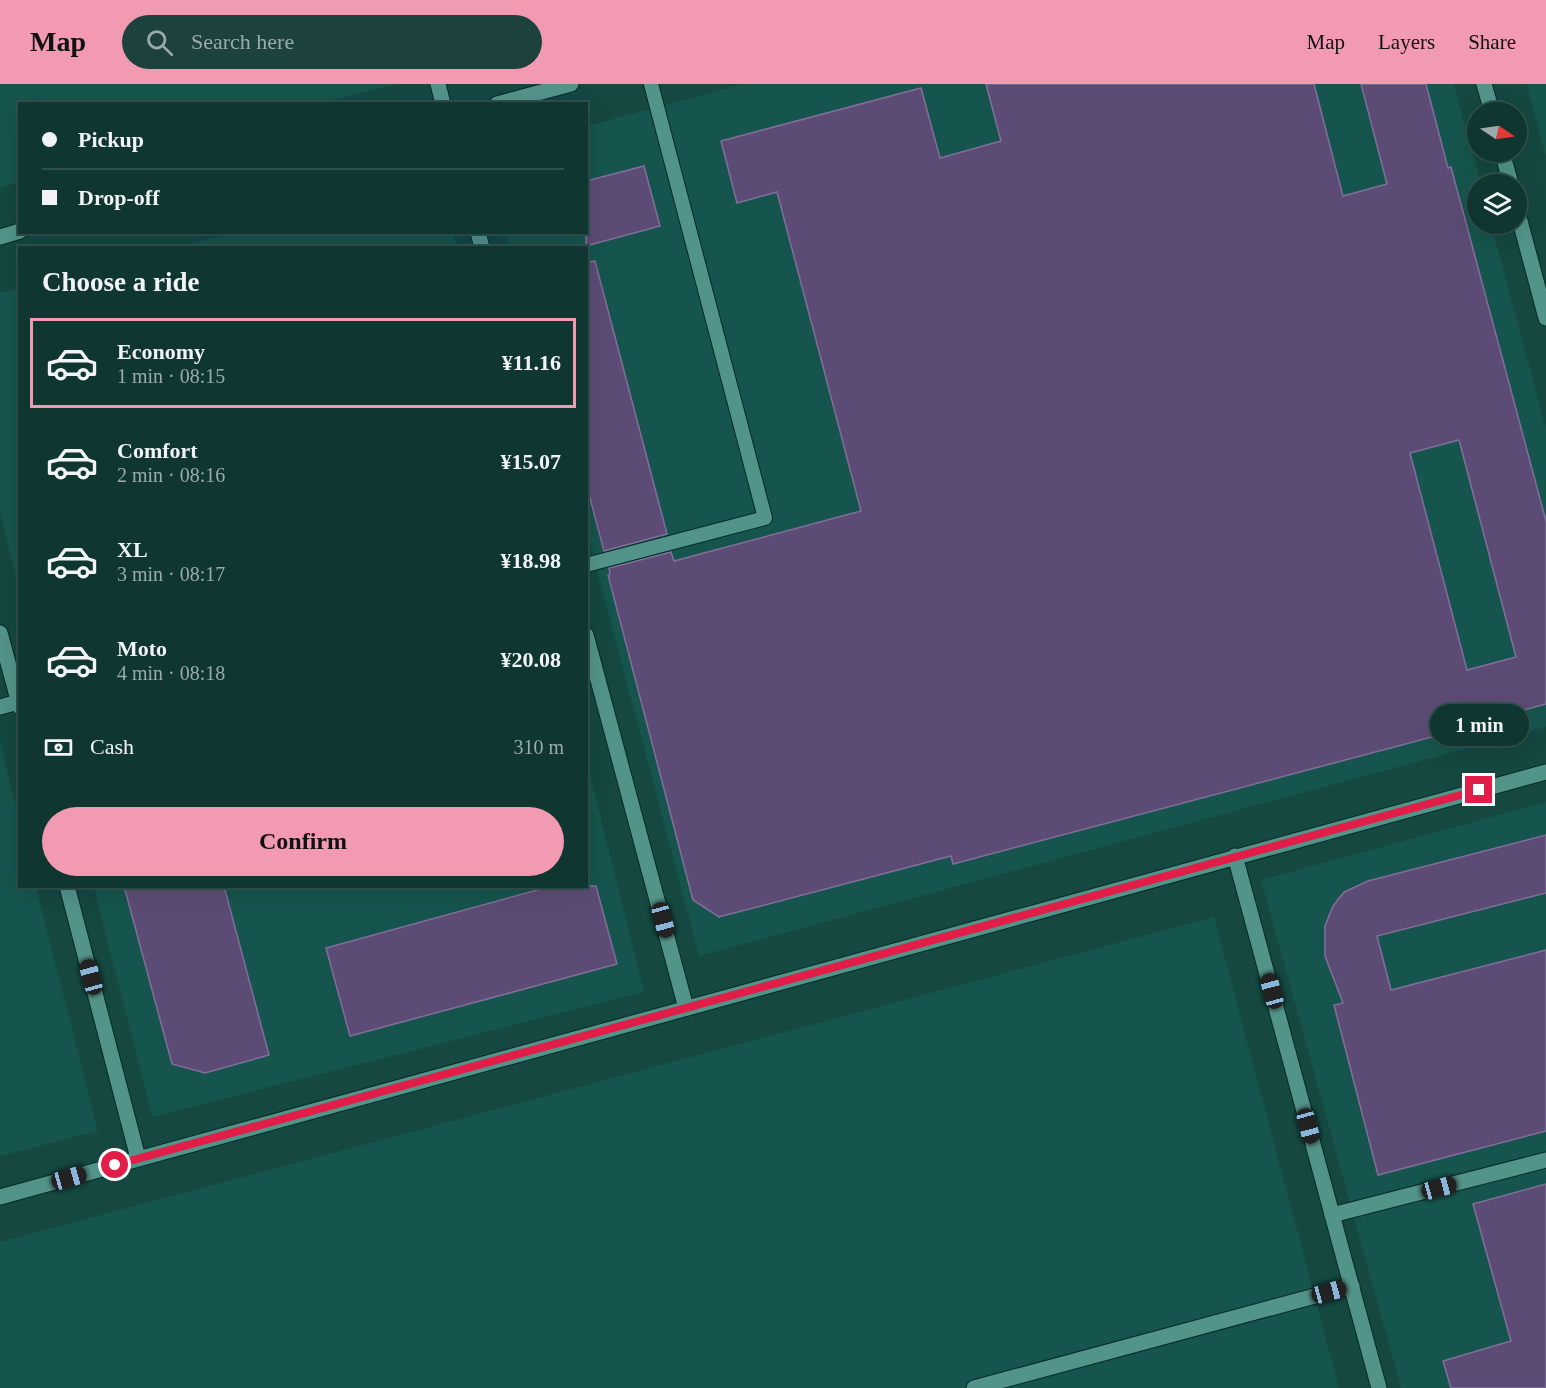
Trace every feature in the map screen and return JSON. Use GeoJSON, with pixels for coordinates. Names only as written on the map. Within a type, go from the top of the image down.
{"type":"FeatureCollection","features":[{"type":"Feature","properties":{"kind":"street"},"geometry":{"type":"LineString","coordinates":[[438,84],[442,102]]}},
{"type":"Feature","properties":{"kind":"street"},"geometry":{"type":"LineString","coordinates":[[504,102],[571,84]]}},
{"type":"Feature","properties":{"kind":"street"},"geometry":{"type":"LineString","coordinates":[[1484,84],[1489,102]]}},
{"type":"Feature","properties":{"kind":"street"},"geometry":{"type":"LineString","coordinates":[[0,237],[18,232]]}},
{"type":"Feature","properties":{"kind":"street"},"geometry":{"type":"LineString","coordinates":[[1524,234],[1546,318]]}},
{"type":"Feature","properties":{"kind":"street"},"geometry":{"type":"LineString","coordinates":[[0,633],[18,700]]}},
{"type":"Feature","properties":{"kind":"street"},"geometry":{"type":"LineString","coordinates":[[588,642],[687,1008]]}},
{"type":"Feature","properties":{"kind":"street"},"geometry":{"type":"LineString","coordinates":[[0,707],[18,704]]}},
{"type":"Feature","properties":{"kind":"street"},"geometry":{"type":"LineString","coordinates":[[0,1197],[1546,772]]}},
{"type":"Feature","properties":{"kind":"street"},"geometry":{"type":"LineString","coordinates":[[1235,856],[1379,1388]]}},
{"type":"Feature","properties":{"kind":"street"},"geometry":{"type":"LineString","coordinates":[[68,888],[138,1158]]}},
{"type":"Feature","properties":{"kind":"street"},"geometry":{"type":"LineString","coordinates":[[1332,1215],[1546,1160]]}},
{"type":"Feature","properties":{"kind":"street"},"geometry":{"type":"LineString","coordinates":[[974,1388],[1352,1286]]}},
{"type":"Feature","properties":{"kind":"lane"},"geometry":{"type":"LineString","coordinates":[[588,564],[765,518],[651,84]]}},
{"type":"Feature","properties":{"kind":"shaded area"},"geometry":{"type":"Polygon","coordinates":[[[0,84],[396,84],[325,102],[18,102],[18,182],[0,188],[0,84]]]}},
{"type":"Feature","properties":{"kind":"shaded area"},"geometry":{"type":"Polygon","coordinates":[[[744,84],[1454,84],[1467,132],[1467,162],[1475,162],[1478,174],[1467,174],[1467,234],[1494,234],[1546,429],[1546,727],[699,956],[588,536],[588,246],[510,246],[506,234],[588,234],[588,126],[744,84]]]}},
{"type":"Feature","properties":{"kind":"shaded area"},"geometry":{"type":"Polygon","coordinates":[[[1527,84],[1546,84],[1546,157],[1527,84]]]}},
{"type":"Feature","properties":{"kind":"shaded area"},"geometry":{"type":"Polygon","coordinates":[[[228,234],[453,234],[457,246],[181,246],[228,234]]]}},
{"type":"Feature","properties":{"kind":"shaded area"},"geometry":{"type":"Polygon","coordinates":[[[18,288],[18,586],[0,512],[0,293],[18,288]]]}},
{"type":"Feature","properties":{"kind":"shaded area"},"geometry":{"type":"Polygon","coordinates":[[[0,741],[18,815],[18,888],[36,888],[98,1131],[0,1156],[0,741]]]}},
{"type":"Feature","properties":{"kind":"shaded area"},"geometry":{"type":"Polygon","coordinates":[[[588,766],[644,992],[152,1117],[94,888],[588,888],[588,766]]]}},
{"type":"Feature","properties":{"kind":"shaded area"},"geometry":{"type":"Polygon","coordinates":[[[1546,802],[1546,1388],[1401,1388],[1261,880],[1546,802]]]}},
{"type":"Feature","properties":{"kind":"shaded area"},"geometry":{"type":"Polygon","coordinates":[[[1214,917],[1339,1388],[0,1388],[0,1242],[1214,917]]]}},
{"type":"Feature","properties":{"kind":"building"},"geometry":{"type":"Polygon","coordinates":[[[986,84],[1314,84],[1343,196],[1387,184],[1361,84],[1426,84],[1448,168],[1451,167],[1467,234],[1469,234],[1546,521],[1546,704],[1481,722],[1481,724],[953,864],[951,856],[719,917],[693,900],[608,575],[610,574],[609,568],[671,552],[674,561],[861,511],[777,192],[737,203],[721,141],[921,88],[940,158],[1001,141],[986,84]],[[1459,440],[1410,453],[1467,670],[1516,657],[1459,440]]]}},
{"type":"Feature","properties":{"kind":"building"},"geometry":{"type":"Polygon","coordinates":[[[644,166],[660,226],[586,246],[588,180],[644,166]]]}},
{"type":"Feature","properties":{"kind":"building"},"geometry":{"type":"Polygon","coordinates":[[[595,261],[667,534],[604,551],[588,491],[588,262],[595,261]]]}},
{"type":"Feature","properties":{"kind":"building"},"geometry":{"type":"Polygon","coordinates":[[[1546,835],[1546,893],[1377,936],[1391,990],[1546,950],[1546,1131],[1378,1175],[1334,1005],[1343,1003],[1325,956],[1325,926],[1333,906],[1344,892],[1368,881],[1546,835]]]}},
{"type":"Feature","properties":{"kind":"building"},"geometry":{"type":"Polygon","coordinates":[[[596,886],[617,964],[350,1036],[326,948],[545,888],[596,886]]]}},
{"type":"Feature","properties":{"kind":"building"},"geometry":{"type":"Polygon","coordinates":[[[125,888],[225,888],[269,1055],[205,1073],[172,1064],[125,888]]]}},
{"type":"Feature","properties":{"kind":"building"},"geometry":{"type":"Polygon","coordinates":[[[1546,1184],[1546,1388],[1451,1388],[1443,1361],[1511,1341],[1473,1204],[1546,1184]]]}},
{"type":"Feature","properties":{"kind":"route"},"geometry":{"type":"LineString","coordinates":[[115,1165],[1479,790]]}}]}
